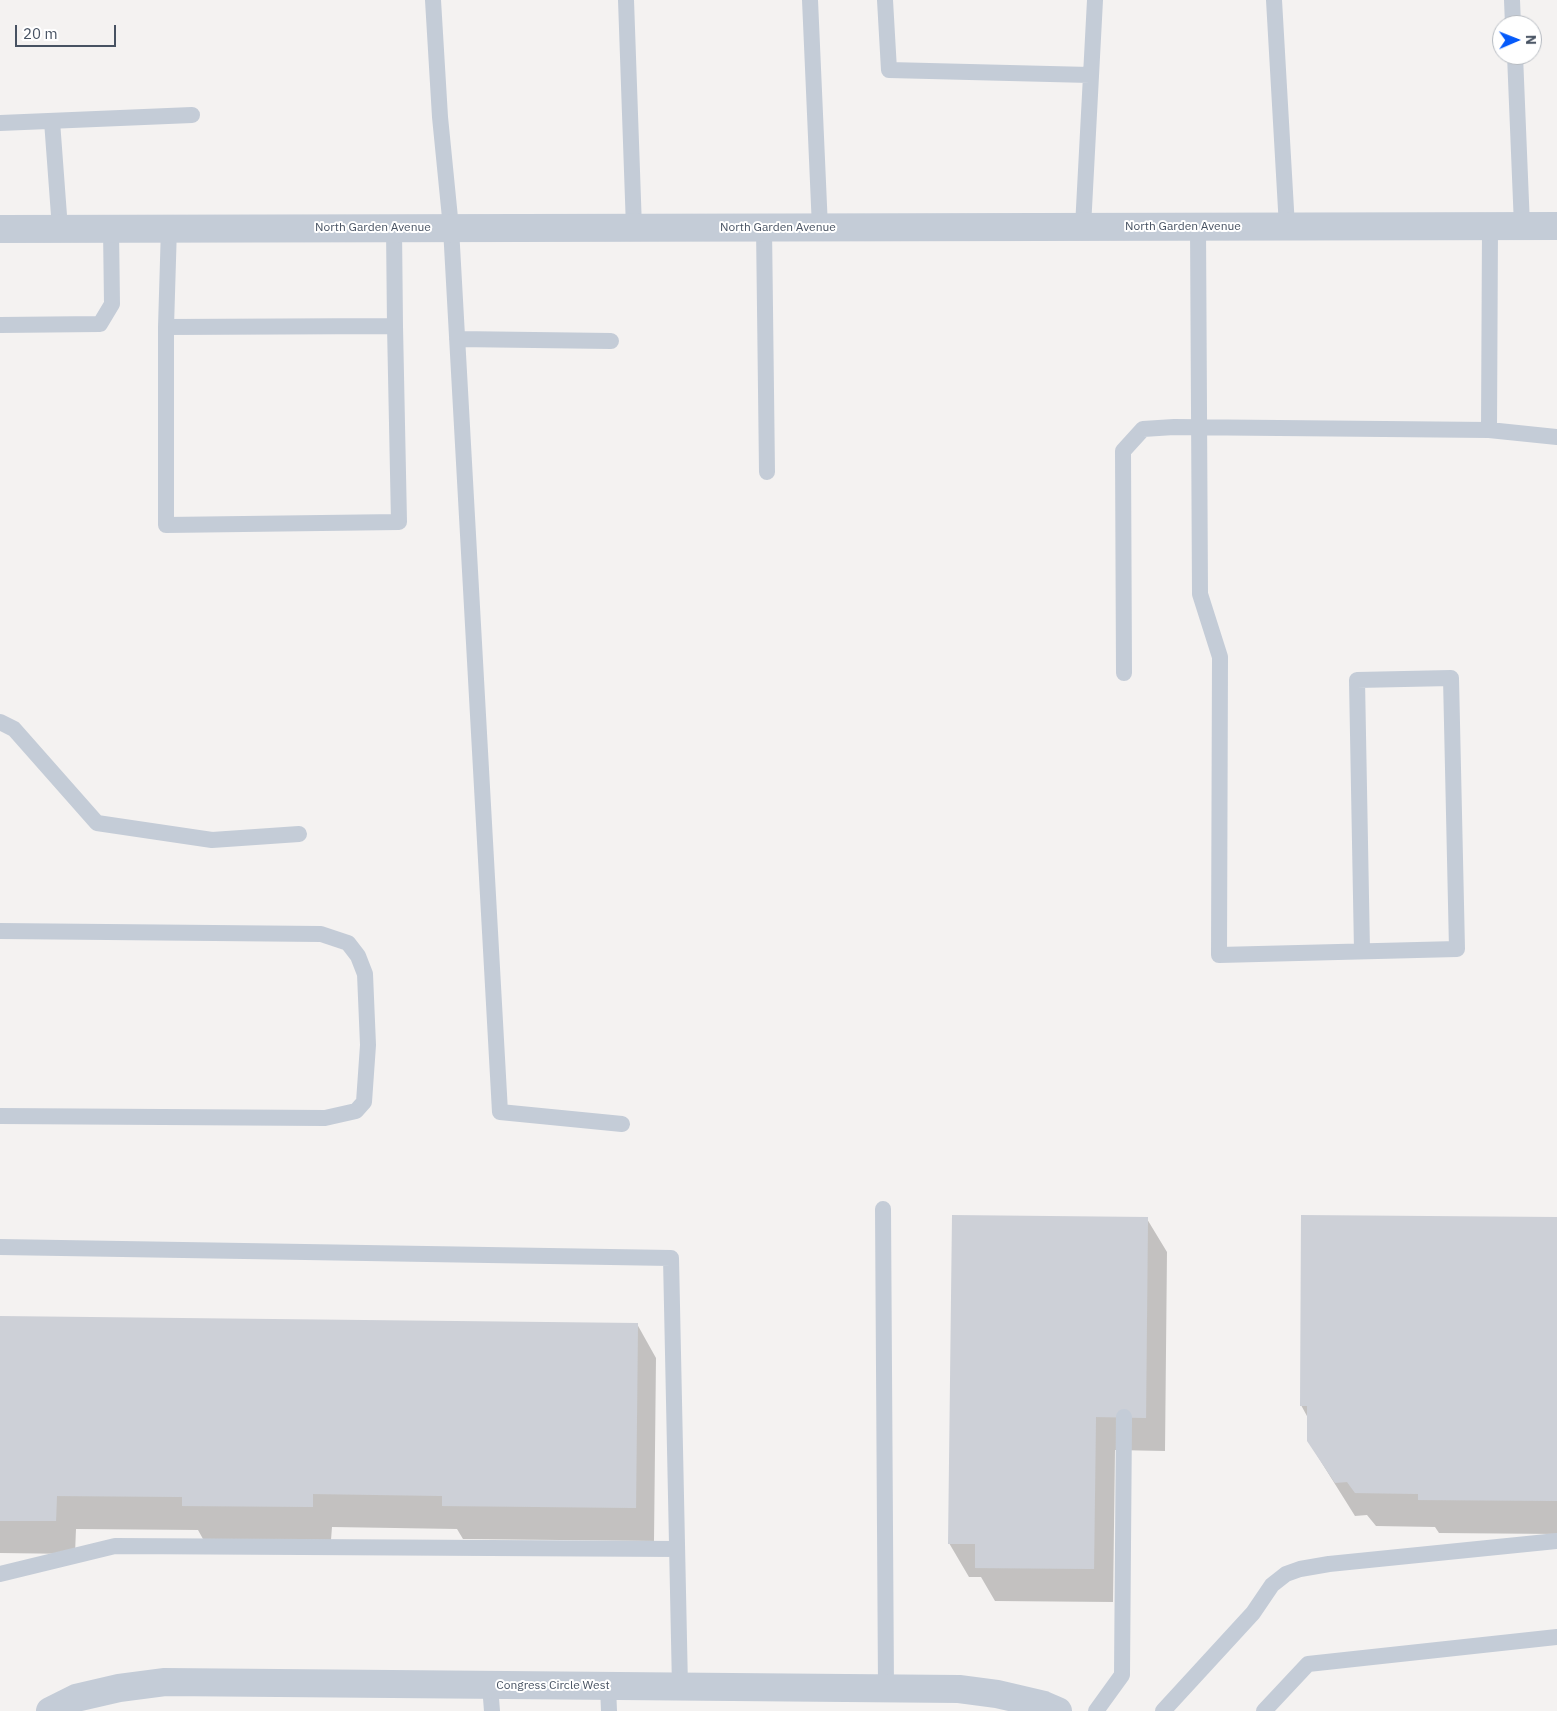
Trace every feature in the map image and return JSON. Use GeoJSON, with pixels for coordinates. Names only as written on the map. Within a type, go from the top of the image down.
{"type":"FeatureCollection","features":[{"type":"Feature","properties":{"kind":"street","name":"North Garden Avenue"},"geometry":{"type":"LineString","coordinates":[[0,229],[169,227],[1557,226]]}},
{"type":"Feature","properties":{"kind":"street","name":"Congress Circle West"},"geometry":{"type":"LineString","coordinates":[[50,1711],[76,1698],[119,1688],[165,1682],[491,1698],[609,1699],[680,1686],[959,1689],[988,1692],[1044,1705],[1058,1711]]}},
{"type":"Feature","properties":{"kind":"lane"},"geometry":{"type":"LineString","coordinates":[[433,0],[440,117],[451,228],[500,1112],[622,1124]]}},
{"type":"Feature","properties":{"kind":"lane"},"geometry":{"type":"LineString","coordinates":[[626,0],[634,228]]}},
{"type":"Feature","properties":{"kind":"lane"},"geometry":{"type":"LineString","coordinates":[[810,0],[820,228]]}},
{"type":"Feature","properties":{"kind":"lane"},"geometry":{"type":"LineString","coordinates":[[885,0],[889,70],[1090,75]]}},
{"type":"Feature","properties":{"kind":"lane"},"geometry":{"type":"LineString","coordinates":[[1083,227],[1095,0]]}},
{"type":"Feature","properties":{"kind":"lane"},"geometry":{"type":"LineString","coordinates":[[1274,0],[1287,227]]}},
{"type":"Feature","properties":{"kind":"lane"},"geometry":{"type":"LineString","coordinates":[[1512,0],[1513,15]]}},
{"type":"Feature","properties":{"kind":"lane"},"geometry":{"type":"LineString","coordinates":[[1515,65],[1522,226]]}},
{"type":"Feature","properties":{"kind":"lane"},"geometry":{"type":"LineString","coordinates":[[0,123],[192,115]]}},
{"type":"Feature","properties":{"kind":"lane"},"geometry":{"type":"LineString","coordinates":[[52,121],[60,229]]}},
{"type":"Feature","properties":{"kind":"lane"},"geometry":{"type":"LineString","coordinates":[[1198,226],[1200,594],[1220,657],[1219,955],[1362,951],[1457,948],[1450,678],[1357,680],[1362,951]]}},
{"type":"Feature","properties":{"kind":"lane"},"geometry":{"type":"LineString","coordinates":[[1489,430],[1490,226]]}},
{"type":"Feature","properties":{"kind":"lane"},"geometry":{"type":"LineString","coordinates":[[169,227],[166,327],[166,525],[399,522],[394,228]]}},
{"type":"Feature","properties":{"kind":"lane"},"geometry":{"type":"LineString","coordinates":[[764,227],[767,472]]}},
{"type":"Feature","properties":{"kind":"lane"},"geometry":{"type":"LineString","coordinates":[[0,325],[100,324],[112,304],[111,229]]}},
{"type":"Feature","properties":{"kind":"lane"},"geometry":{"type":"LineString","coordinates":[[166,327],[395,326]]}},
{"type":"Feature","properties":{"kind":"lane"},"geometry":{"type":"LineString","coordinates":[[457,339],[612,341]]}},
{"type":"Feature","properties":{"kind":"lane"},"geometry":{"type":"LineString","coordinates":[[1124,673],[1124,451],[1143,429],[1174,427],[1489,430],[1557,437]]}},
{"type":"Feature","properties":{"kind":"lane"},"geometry":{"type":"LineString","coordinates":[[0,722],[14,729],[97,823],[212,840],[299,834]]}},
{"type":"Feature","properties":{"kind":"lane"},"geometry":{"type":"LineString","coordinates":[[0,931],[321,934],[348,943],[358,956],[365,974],[368,1045],[364,1102],[356,1111],[324,1118],[0,1116]]}},
{"type":"Feature","properties":{"kind":"lane"},"geometry":{"type":"LineString","coordinates":[[883,1209],[886,1688]]}},
{"type":"Feature","properties":{"kind":"lane"},"geometry":{"type":"LineString","coordinates":[[0,1247],[671,1258],[680,1686]]}},
{"type":"Feature","properties":{"kind":"lane"},"geometry":{"type":"LineString","coordinates":[[1096,1711],[1122,1675],[1124,1418]]}},
{"type":"Feature","properties":{"kind":"lane"},"geometry":{"type":"LineString","coordinates":[[1163,1711],[1253,1613],[1272,1585],[1286,1574],[1300,1569],[1329,1564],[1557,1541]]}},
{"type":"Feature","properties":{"kind":"lane"},"geometry":{"type":"LineString","coordinates":[[0,1574],[115,1546],[677,1549]]}},
{"type":"Feature","properties":{"kind":"lane"},"geometry":{"type":"LineString","coordinates":[[1264,1711],[1308,1664],[1557,1637]]}},
{"type":"Feature","properties":{"kind":"building"},"geometry":{"type":"Polygon","coordinates":[[[952,1215],[1148,1217],[1146,1418],[1096,1417],[1094,1569],[975,1568],[975,1544],[948,1544],[952,1215]]]}},
{"type":"Feature","properties":{"kind":"building"},"geometry":{"type":"Polygon","coordinates":[[[1301,1215],[1557,1217],[1557,1501],[1418,1500],[1418,1494],[1355,1493],[1347,1482],[1335,1483],[1307,1441],[1307,1406],[1300,1406],[1301,1215]]]}},
{"type":"Feature","properties":{"kind":"building"},"geometry":{"type":"Polygon","coordinates":[[[0,1316],[638,1323],[636,1508],[442,1506],[442,1496],[313,1494],[313,1507],[182,1506],[182,1497],[57,1496],[56,1521],[0,1521],[0,1316]]]}}]}
